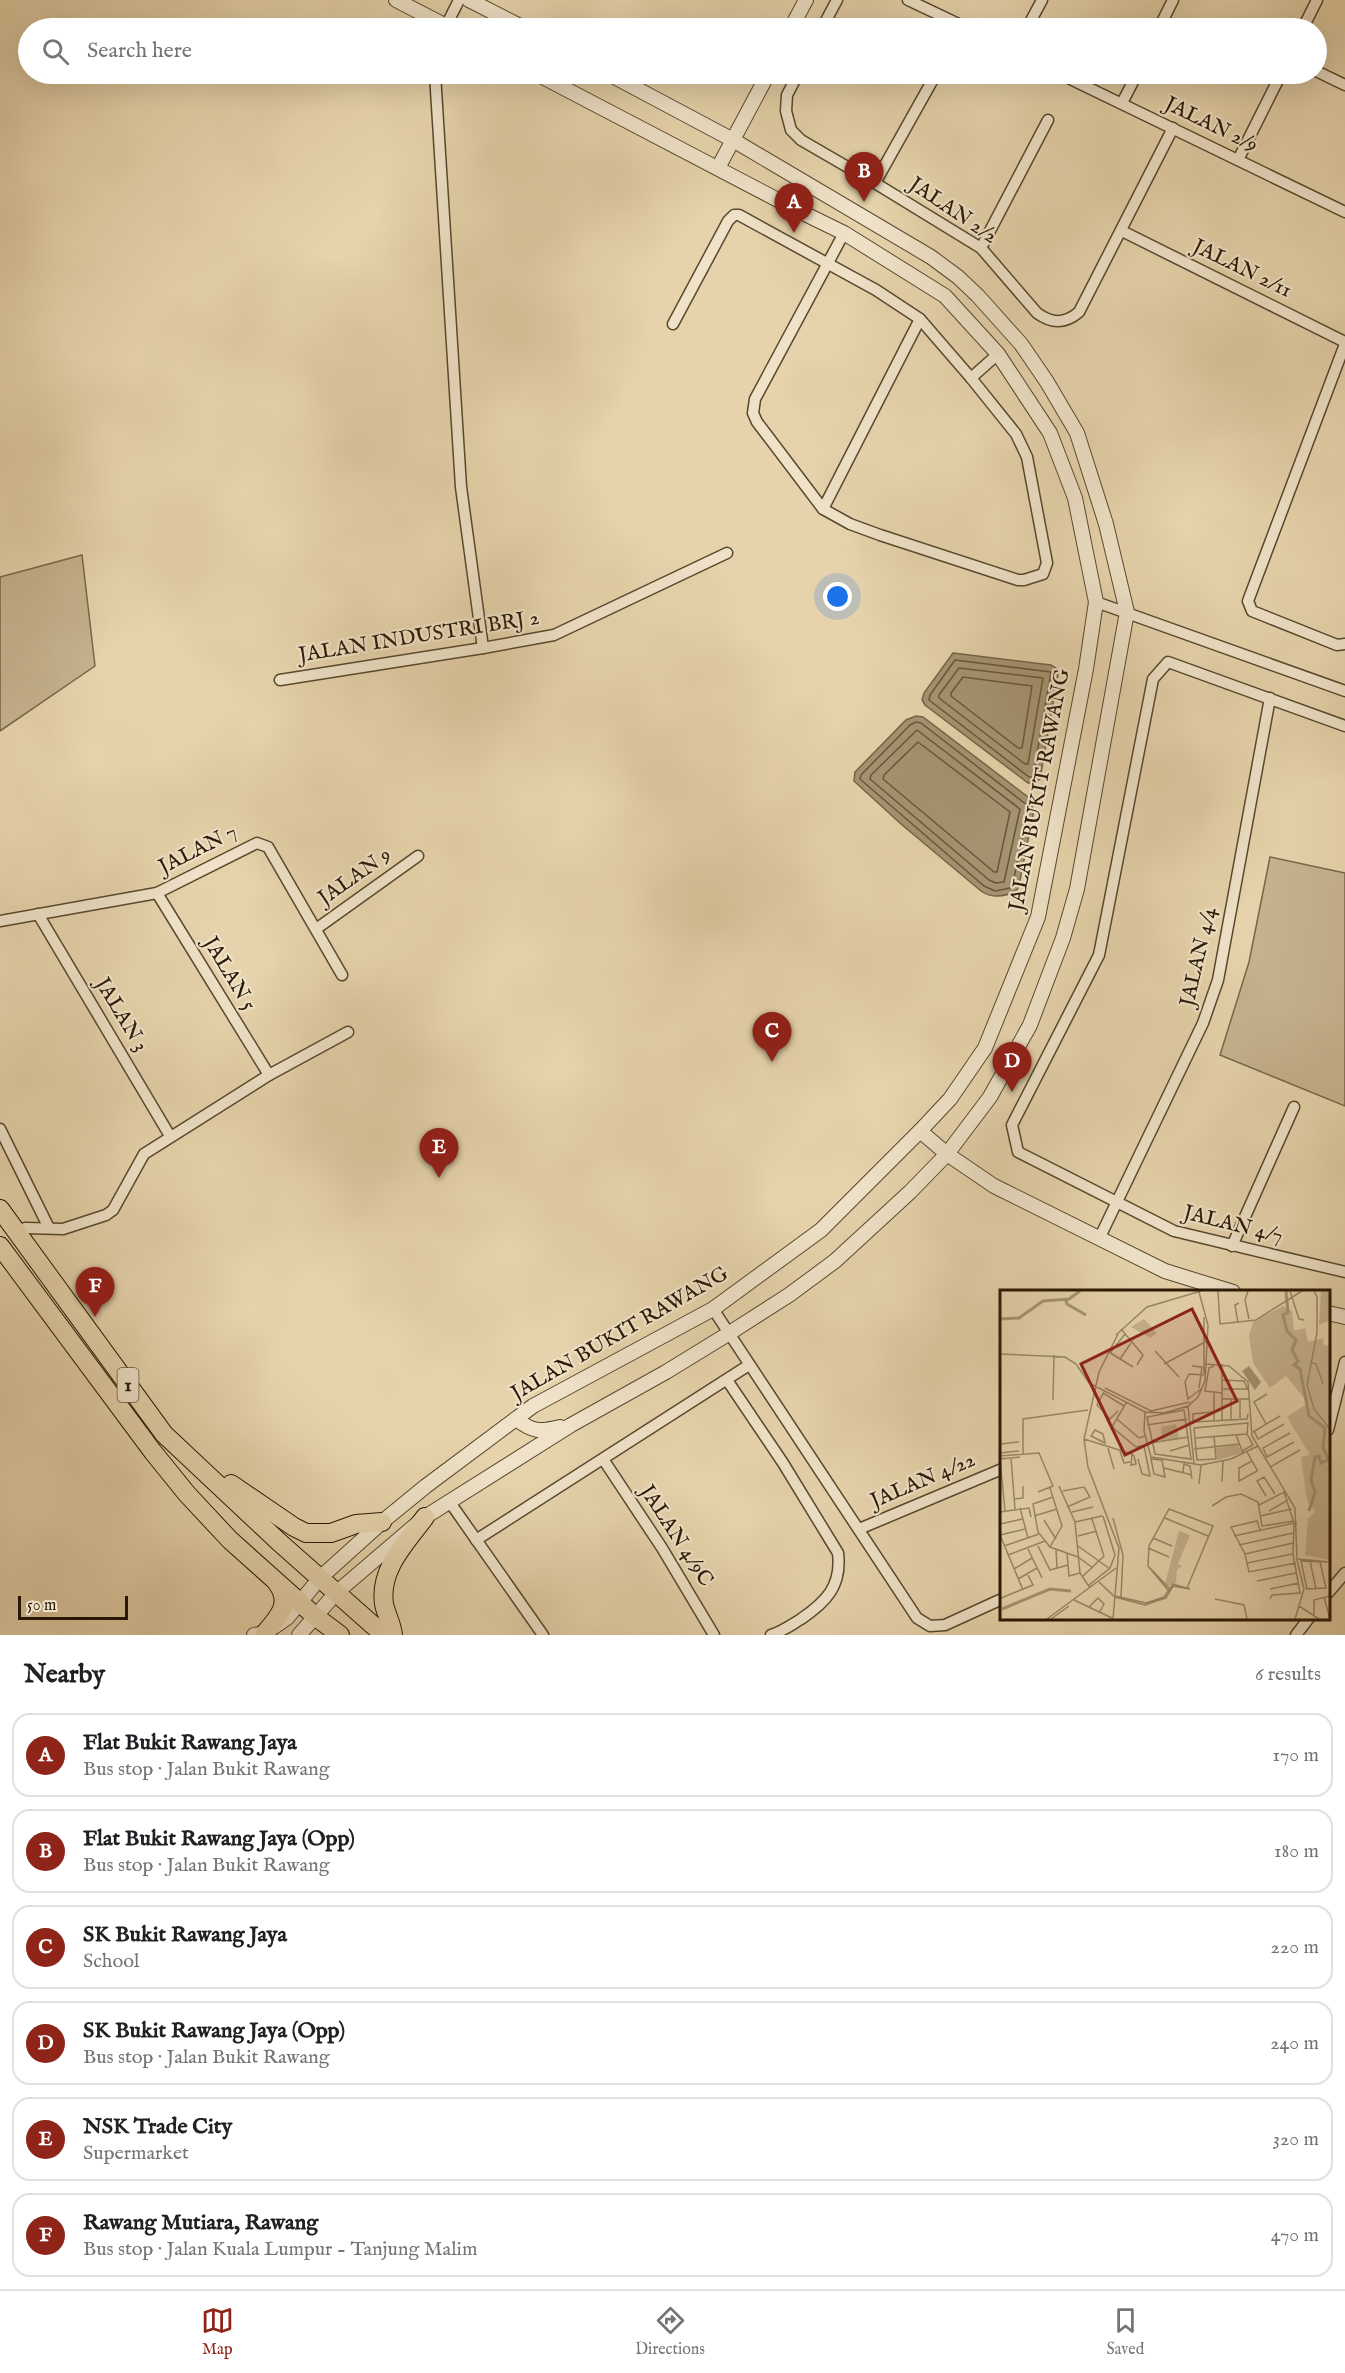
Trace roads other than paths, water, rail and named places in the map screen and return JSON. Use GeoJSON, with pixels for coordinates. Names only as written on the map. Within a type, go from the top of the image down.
{"type":"FeatureCollection","features":[{"type":"Feature","properties":{"kind":"main road","name":"1"},"geometry":{"type":"LineString","coordinates":[[0,1209],[164,1434],[205,1474],[384,1635]]}},
{"type":"Feature","properties":{"kind":"main road","name":"1"},"geometry":{"type":"LineString","coordinates":[[0,1246],[159,1461],[231,1540],[316,1617],[340,1635]]}},
{"type":"Feature","properties":{"kind":"main road"},"geometry":{"type":"LineString","coordinates":[[164,1434],[249,1498],[306,1533],[332,1533],[356,1524],[382,1522]]}},
{"type":"Feature","properties":{"kind":"main road"},"geometry":{"type":"LineString","coordinates":[[393,1635],[384,1600],[384,1579],[398,1554],[425,1516]]}},
{"type":"Feature","properties":{"kind":"main road"},"geometry":{"type":"LineString","coordinates":[[259,1634],[280,1614],[285,1599],[282,1590],[271,1575]]}},
{"type":"Feature","properties":{"kind":"street"},"geometry":{"type":"LineString","coordinates":[[396,0],[429,18]]}},
{"type":"Feature","properties":{"kind":"street"},"geometry":{"type":"LineString","coordinates":[[451,18],[459,0]]}},
{"type":"Feature","properties":{"kind":"street"},"geometry":{"type":"LineString","coordinates":[[469,0],[504,18]]}},
{"type":"Feature","properties":{"kind":"street"},"geometry":{"type":"LineString","coordinates":[[797,18],[807,0]]}},
{"type":"Feature","properties":{"kind":"street"},"geometry":{"type":"LineString","coordinates":[[827,18],[837,0]]}},
{"type":"Feature","properties":{"kind":"street"},"geometry":{"type":"LineString","coordinates":[[908,0],[946,18]]}},
{"type":"Feature","properties":{"kind":"street"},"geometry":{"type":"LineString","coordinates":[[1032,18],[1042,0]]}},
{"type":"Feature","properties":{"kind":"street"},"geometry":{"type":"LineString","coordinates":[[1164,18],[1173,0]]}},
{"type":"Feature","properties":{"kind":"street"},"geometry":{"type":"LineString","coordinates":[[1308,18],[1317,0]]}},
{"type":"Feature","properties":{"kind":"street"},"geometry":{"type":"LineString","coordinates":[[1327,76],[1345,85]]}},
{"type":"Feature","properties":{"kind":"street"},"geometry":{"type":"LineString","coordinates":[[436,84],[461,488],[483,648]]}},
{"type":"Feature","properties":{"kind":"street","name":"JALAN BUKIT RAWANG"},"geometry":{"type":"LineString","coordinates":[[259,1634],[287,1618],[320,1578],[382,1522],[533,1406],[713,1309],[821,1230],[950,1099],[984,1048],[1038,917],[1086,669],[1096,602],[1075,498],[1050,433],[998,354],[945,296],[844,233],[556,84]]}},
{"type":"Feature","properties":{"kind":"street"},"geometry":{"type":"LineString","coordinates":[[299,1635],[336,1593],[425,1516],[571,1425],[729,1334],[789,1295],[835,1261],[910,1192],[947,1154],[990,1097],[1030,1025],[1063,938],[1077,889],[1127,612],[1106,524],[1077,433],[1047,382],[1021,345],[958,277],[931,257],[733,140],[628,84]]}},
{"type":"Feature","properties":{"kind":"street"},"geometry":{"type":"LineString","coordinates":[[718,168],[763,84]]}},
{"type":"Feature","properties":{"kind":"street","name":"JALAN 2/2"},"geometry":{"type":"LineString","coordinates":[[793,84],[787,95],[786,111],[791,130],[801,140],[981,248],[1037,313],[1046,320],[1059,322],[1070,320],[1079,312],[1173,128]]}},
{"type":"Feature","properties":{"kind":"street"},"geometry":{"type":"LineString","coordinates":[[876,183],[930,84]]}},
{"type":"Feature","properties":{"kind":"street","name":"JALAN 2/9"},"geometry":{"type":"LineString","coordinates":[[1081,84],[1345,212]]}},
{"type":"Feature","properties":{"kind":"street"},"geometry":{"type":"LineString","coordinates":[[1122,104],[1132,84]]}},
{"type":"Feature","properties":{"kind":"street"},"geometry":{"type":"LineString","coordinates":[[1238,160],[1276,84]]}},
{"type":"Feature","properties":{"kind":"street"},"geometry":{"type":"LineString","coordinates":[[981,248],[1048,120]]}},
{"type":"Feature","properties":{"kind":"street"},"geometry":{"type":"LineString","coordinates":[[673,324],[728,221],[734,215],[743,216],[827,262],[920,319],[1016,434],[1027,457],[1047,563],[1043,574],[1018,580],[850,524],[823,509],[757,422],[753,409],[755,399],[827,262],[844,233]]}},
{"type":"Feature","properties":{"kind":"street","name":"JALAN 2/11"},"geometry":{"type":"LineString","coordinates":[[1122,231],[1345,343]]}},
{"type":"Feature","properties":{"kind":"street"},"geometry":{"type":"LineString","coordinates":[[823,509],[920,319]]}},
{"type":"Feature","properties":{"kind":"street"},"geometry":{"type":"LineString","coordinates":[[1345,343],[1248,601],[1252,611],[1336,645],[1345,644]]}},
{"type":"Feature","properties":{"kind":"street"},"geometry":{"type":"LineString","coordinates":[[971,378],[998,354]]}},
{"type":"Feature","properties":{"kind":"street","name":"JALAN INDUSTRI BRJ 2"},"geometry":{"type":"LineString","coordinates":[[280,680],[554,635],[727,553]]}},
{"type":"Feature","properties":{"kind":"street"},"geometry":{"type":"LineString","coordinates":[[1096,602],[1345,691]]}},
{"type":"Feature","properties":{"kind":"street","name":"JALAN 4/7"},"geometry":{"type":"LineString","coordinates":[[1270,698],[1168,662],[1153,679],[1098,955],[1012,1125],[1018,1152],[1174,1231],[1345,1272]]}},
{"type":"Feature","properties":{"kind":"street"},"geometry":{"type":"LineString","coordinates":[[1270,698],[1345,726]]}},
{"type":"Feature","properties":{"kind":"street","name":"JALAN 4/4"},"geometry":{"type":"LineString","coordinates":[[1099,1239],[1203,1023],[1218,980],[1270,698]]}},
{"type":"Feature","properties":{"kind":"street","name":"JALAN 7"},"geometry":{"type":"LineString","coordinates":[[0,921],[157,893],[257,843],[268,847],[342,975]]}},
{"type":"Feature","properties":{"kind":"street","name":"JALAN 9"},"geometry":{"type":"LineString","coordinates":[[316,929],[418,856]]}},
{"type":"Feature","properties":{"kind":"street","name":"JALAN 5"},"geometry":{"type":"LineString","coordinates":[[157,893],[269,1075]]}},
{"type":"Feature","properties":{"kind":"street","name":"JALAN 3"},"geometry":{"type":"LineString","coordinates":[[38,914],[170,1136]]}},
{"type":"Feature","properties":{"kind":"street"},"geometry":{"type":"LineString","coordinates":[[26,1228],[63,1229],[106,1215],[113,1210],[144,1154],[269,1075],[348,1032]]}},
{"type":"Feature","properties":{"kind":"street"},"geometry":{"type":"LineString","coordinates":[[1232,1245],[1294,1107]]}},
{"type":"Feature","properties":{"kind":"street"},"geometry":{"type":"LineString","coordinates":[[0,1129],[49,1228]]}},
{"type":"Feature","properties":{"kind":"street"},"geometry":{"type":"LineString","coordinates":[[920,1131],[947,1154],[994,1186],[1166,1271],[1227,1290]]}},
{"type":"Feature","properties":{"kind":"street"},"geometry":{"type":"LineString","coordinates":[[713,1309],[917,1618],[930,1626],[945,1625],[1000,1600]]}},
{"type":"Feature","properties":{"kind":"street"},"geometry":{"type":"LineString","coordinates":[[1330,1313],[1345,1317]]}},
{"type":"Feature","properties":{"kind":"street"},"geometry":{"type":"LineString","coordinates":[[1330,1426],[1345,1362]]}},
{"type":"Feature","properties":{"kind":"street"},"geometry":{"type":"LineString","coordinates":[[476,1540],[749,1365]]}},
{"type":"Feature","properties":{"kind":"street"},"geometry":{"type":"LineString","coordinates":[[727,1380],[783,1463],[838,1553],[840,1568],[832,1589],[821,1605],[782,1632],[771,1635]]}},
{"type":"Feature","properties":{"kind":"street"},"geometry":{"type":"LineString","coordinates":[[516,1419],[530,1430],[544,1431],[571,1425]]}},
{"type":"Feature","properties":{"kind":"street","name":"JALAN 4/9C"},"geometry":{"type":"LineString","coordinates":[[603,1459],[662,1548],[714,1635]]}},
{"type":"Feature","properties":{"kind":"street","name":"JALAN 4/22"},"geometry":{"type":"LineString","coordinates":[[859,1529],[1000,1470]]}},
{"type":"Feature","properties":{"kind":"street"},"geometry":{"type":"LineString","coordinates":[[449,1501],[543,1635]]}},
{"type":"Feature","properties":{"kind":"street"},"geometry":{"type":"LineString","coordinates":[[1330,1592],[1345,1573]]}},
{"type":"Feature","properties":{"kind":"street"},"geometry":{"type":"LineString","coordinates":[[1296,1635],[1307,1620]]}},
{"type":"Feature","properties":{"kind":"water"},"geometry":{"type":"Polygon","coordinates":[[[953,653],[1051,665],[1056,668],[1058,674],[1040,779],[1035,783],[1028,783],[925,705],[922,700],[924,693],[953,653]]]}},
{"type":"Feature","properties":{"kind":"water"},"geometry":{"type":"Polygon","coordinates":[[[916,716],[923,717],[1028,797],[1034,810],[1017,890],[999,896],[981,891],[854,781],[855,772],[906,720],[916,716]]]}},
{"type":"Feature","properties":{"kind":"place","name":"Flat Bukit Rawang Jaya (Opp)"},"geometry":{"type":"Point","coordinates":[864,202]}},
{"type":"Feature","properties":{"kind":"place","name":"Flat Bukit Rawang Jaya"},"geometry":{"type":"Point","coordinates":[794,233]}},
{"type":"Feature","properties":{"kind":"place","name":"SK Bukit Rawang Jaya"},"geometry":{"type":"Point","coordinates":[772,1062]}},
{"type":"Feature","properties":{"kind":"place","name":"SK Bukit Rawang Jaya (Opp)"},"geometry":{"type":"Point","coordinates":[1012,1092]}},
{"type":"Feature","properties":{"kind":"place","name":"NSK Trade City"},"geometry":{"type":"Point","coordinates":[439,1178]}},
{"type":"Feature","properties":{"kind":"place","name":"Rawang Mutiara, Rawang"},"geometry":{"type":"Point","coordinates":[95,1317]}}]}
